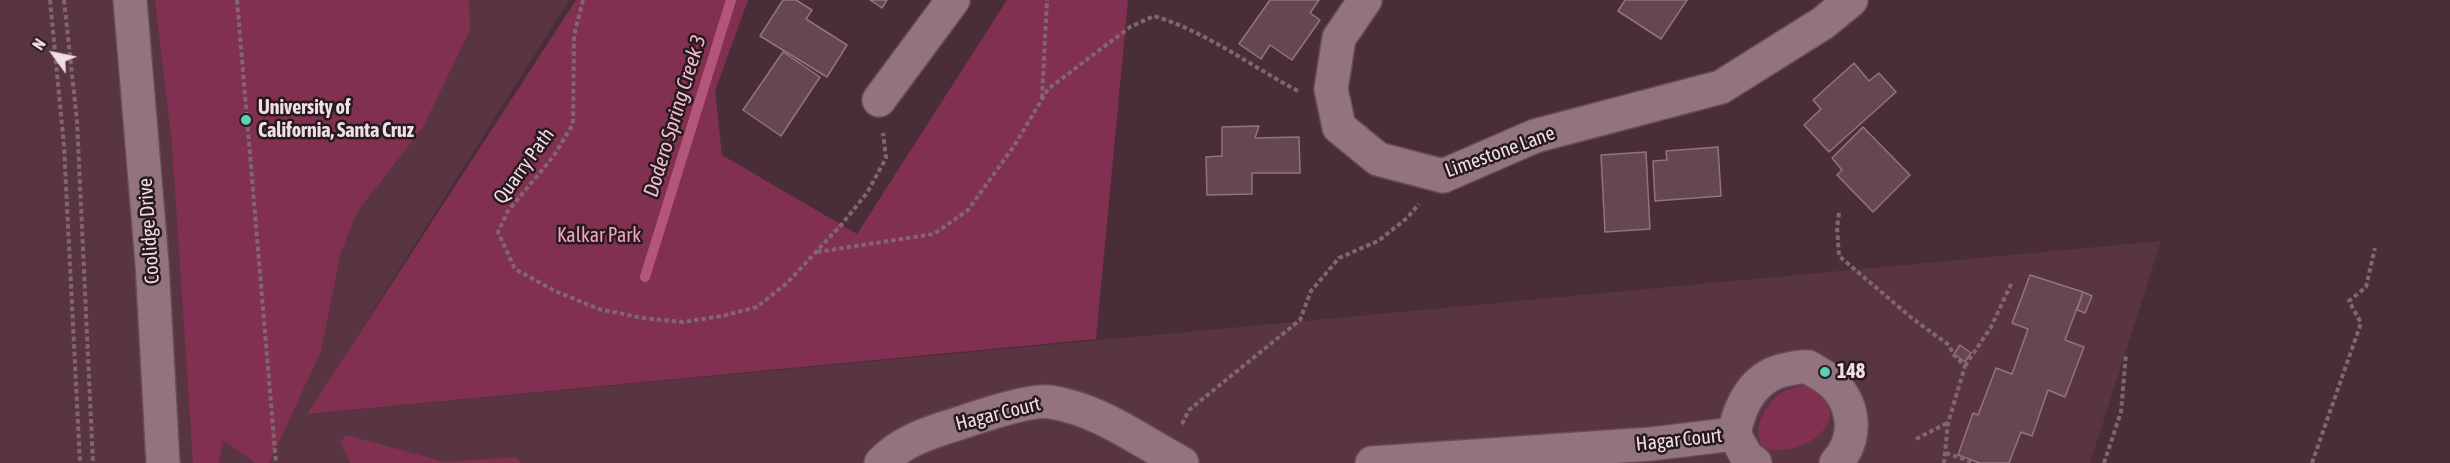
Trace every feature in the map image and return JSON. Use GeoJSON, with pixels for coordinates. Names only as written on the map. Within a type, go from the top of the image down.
{"type":"FeatureCollection","features":[{"type":"Feature","properties":{"kind":"street","name":"Coolidge Drive"},"geometry":{"type":"LineString","coordinates":[[130,0],[152,263],[163,463]]}},
{"type":"Feature","properties":{"kind":"street"},"geometry":{"type":"LineString","coordinates":[[879,100],[953,0]]}},
{"type":"Feature","properties":{"kind":"street","name":"Limestone Lane"},"geometry":{"type":"LineString","coordinates":[[1365,0],[1339,38],[1330,89],[1340,127],[1378,159],[1443,176],[1535,135],[1721,87],[1823,23],[1851,0]]}},
{"type":"Feature","properties":{"kind":"street","name":"Hagar Court"},"geometry":{"type":"LineString","coordinates":[[1755,463],[1747,457],[1734,434],[1739,412],[1750,391],[1766,376],[1786,369],[1807,367],[1834,382],[1850,409],[1851,431],[1846,453],[1836,463]]}},
{"type":"Feature","properties":{"kind":"street","name":"Hagar Court"},"geometry":{"type":"LineString","coordinates":[[881,463],[893,450],[940,429],[998,411],[1048,401],[1102,417],[1175,459]]}},
{"type":"Feature","properties":{"kind":"street","name":"Hagar Court"},"geometry":{"type":"LineString","coordinates":[[1372,463],[1651,444],[1734,434]]}},
{"type":"Feature","properties":{"kind":"path"},"geometry":{"type":"LineString","coordinates":[[50,0],[64,158],[80,463]]}},
{"type":"Feature","properties":{"kind":"path"},"geometry":{"type":"LineString","coordinates":[[64,0],[77,121],[93,463]]}},
{"type":"Feature","properties":{"kind":"path"},"geometry":{"type":"LineString","coordinates":[[237,0],[276,463]]}},
{"type":"Feature","properties":{"kind":"path","name":"Quarry Path"},"geometry":{"type":"LineString","coordinates":[[583,0],[574,36],[576,94],[573,124],[553,157],[508,211],[498,232],[515,269],[555,291],[599,309],[642,318],[683,322],[757,307],[787,283],[867,193],[886,159],[879,100]]}},
{"type":"Feature","properties":{"kind":"path"},"geometry":{"type":"LineString","coordinates":[[1041,102],[1047,0]]}},
{"type":"Feature","properties":{"kind":"path"},"geometry":{"type":"LineString","coordinates":[[816,252],[934,234],[968,210],[992,179],[1047,89],[1130,27],[1154,16],[1178,23],[1223,45],[1272,77]]}},
{"type":"Feature","properties":{"kind":"path"},"geometry":{"type":"LineString","coordinates":[[1175,459],[1189,410],[1300,320],[1311,291],[1339,258],[1378,241],[1407,218],[1443,176]]}},
{"type":"Feature","properties":{"kind":"path"},"geometry":{"type":"LineString","coordinates":[[1839,213],[1837,227],[1839,256],[1913,320],[1949,345],[1953,354],[1965,366]]}},
{"type":"Feature","properties":{"kind":"path"},"geometry":{"type":"LineString","coordinates":[[2312,463],[2361,323],[2349,301],[2366,287],[2375,248]]}},
{"type":"Feature","properties":{"kind":"path"},"geometry":{"type":"LineString","coordinates":[[1944,463],[1948,423],[1965,366],[1991,327],[2012,282]]}},
{"type":"Feature","properties":{"kind":"path"},"geometry":{"type":"LineString","coordinates":[[2104,463],[2121,412],[2126,354]]}},
{"type":"Feature","properties":{"kind":"path"},"geometry":{"type":"LineString","coordinates":[[1917,439],[1948,423]]}},
{"type":"Feature","properties":{"kind":"path"},"geometry":{"type":"LineString","coordinates":[[1946,453],[1975,463]]}},
{"type":"Feature","properties":{"kind":"shaded area","name":"University of California, Santa Cruz"},"geometry":{"type":"Polygon","coordinates":[[[0,0],[569,0],[308,414],[2161,241],[2090,463],[0,463],[0,0]]]}},
{"type":"Feature","properties":{"kind":"green space"},"geometry":{"type":"Polygon","coordinates":[[[155,0],[469,0],[470,30],[423,127],[357,212],[340,255],[321,351],[269,463],[255,463],[223,440],[219,463],[193,463],[172,144],[155,0]]]}},
{"type":"Feature","properties":{"kind":"green space","name":"Kalkar Park"},"geometry":{"type":"Polygon","coordinates":[[[576,0],[748,0],[715,91],[722,155],[857,234],[1007,0],[1128,0],[1096,339],[307,414],[576,0]]]}},
{"type":"Feature","properties":{"kind":"green space"},"geometry":{"type":"Polygon","coordinates":[[[1805,385],[1823,397],[1830,410],[1828,422],[1820,434],[1808,443],[1793,448],[1777,450],[1763,447],[1759,428],[1767,408],[1782,393],[1805,385]]]}},
{"type":"Feature","properties":{"kind":"green space"},"geometry":{"type":"Polygon","coordinates":[[[346,435],[445,462],[516,457],[521,463],[350,463],[340,442],[346,435]]]}},
{"type":"Feature","properties":{"kind":"building"},"geometry":{"type":"Polygon","coordinates":[[[783,0],[796,0],[812,10],[806,19],[847,45],[827,77],[760,36],[783,0]]]}},
{"type":"Feature","properties":{"kind":"building"},"geometry":{"type":"Polygon","coordinates":[[[870,0],[887,0],[882,8],[870,0]]]}},
{"type":"Feature","properties":{"kind":"building"},"geometry":{"type":"Polygon","coordinates":[[[1270,0],[1319,0],[1310,13],[1320,20],[1292,60],[1270,45],[1261,59],[1239,44],[1270,0]]]}},
{"type":"Feature","properties":{"kind":"building"},"geometry":{"type":"Polygon","coordinates":[[[1625,0],[1687,0],[1661,39],[1618,11],[1625,0]]]}},
{"type":"Feature","properties":{"kind":"building"},"geometry":{"type":"Polygon","coordinates":[[[783,52],[820,77],[781,136],[743,110],[783,52]]]}},
{"type":"Feature","properties":{"kind":"building"},"geometry":{"type":"Polygon","coordinates":[[[1854,63],[1869,81],[1879,73],[1896,92],[1829,152],[1804,125],[1821,109],[1813,100],[1854,63]]]}},
{"type":"Feature","properties":{"kind":"building"},"geometry":{"type":"Polygon","coordinates":[[[1259,126],[1255,138],[1299,137],[1300,173],[1252,173],[1252,194],[1207,195],[1206,157],[1222,156],[1222,127],[1259,126]]]}},
{"type":"Feature","properties":{"kind":"building"},"geometry":{"type":"Polygon","coordinates":[[[1863,127],[1910,175],[1873,212],[1837,175],[1842,170],[1832,158],[1863,127]]]}},
{"type":"Feature","properties":{"kind":"building"},"geometry":{"type":"Polygon","coordinates":[[[1718,147],[1721,196],[1655,201],[1653,161],[1667,160],[1666,151],[1718,147]]]}},
{"type":"Feature","properties":{"kind":"building"},"geometry":{"type":"Polygon","coordinates":[[[1646,152],[1650,229],[1605,232],[1601,155],[1646,152]]]}},
{"type":"Feature","properties":{"kind":"building"},"geometry":{"type":"Polygon","coordinates":[[[2030,275],[2083,292],[2065,340],[2084,347],[2065,397],[2048,390],[2032,436],[2021,432],[2009,463],[1980,463],[1958,455],[1973,413],[1978,415],[1996,368],[2012,374],[2028,329],[2012,323],[2030,275]]]}},
{"type":"Feature","properties":{"kind":"building"},"geometry":{"type":"Polygon","coordinates":[[[2083,292],[2092,296],[2085,313],[2077,310],[2083,292]]]}},
{"type":"Feature","properties":{"kind":"building"},"geometry":{"type":"Polygon","coordinates":[[[1960,345],[1971,353],[1965,362],[1954,354],[1960,345]]]}},
{"type":"Feature","properties":{"kind":"waterway","name":"Dodero Spring Creek 3"},"geometry":{"type":"LineString","coordinates":[[645,277],[731,0]]}},
{"type":"Feature","properties":{"kind":"place","name":"University of California, Santa Cruz"},"geometry":{"type":"Point","coordinates":[246,120]}},
{"type":"Feature","properties":{"kind":"place","name":"148"},"geometry":{"type":"Point","coordinates":[1825,372]}}]}
